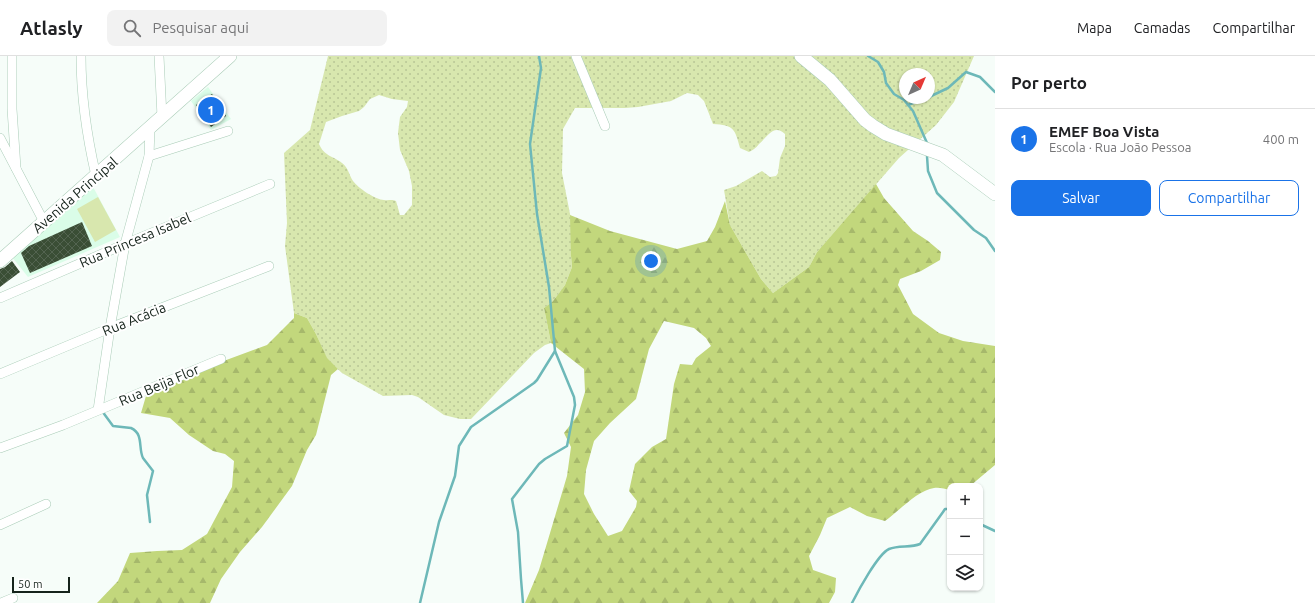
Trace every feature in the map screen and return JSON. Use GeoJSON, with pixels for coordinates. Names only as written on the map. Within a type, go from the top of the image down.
{"type":"FeatureCollection","features":[{"type":"Feature","properties":{"kind":"street"},"geometry":{"type":"LineString","coordinates":[[12,56],[12,109],[16,168]]}},
{"type":"Feature","properties":{"kind":"street"},"geometry":{"type":"LineString","coordinates":[[81,56],[85,112],[90,151],[96,176]]}},
{"type":"Feature","properties":{"kind":"street"},"geometry":{"type":"LineString","coordinates":[[159,56],[162,117]]}},
{"type":"Feature","properties":{"kind":"street","name":"Avenida Principal"},"geometry":{"type":"LineString","coordinates":[[0,261],[230,56]]}},
{"type":"Feature","properties":{"kind":"street"},"geometry":{"type":"LineString","coordinates":[[576,56],[606,126]]}},
{"type":"Feature","properties":{"kind":"street"},"geometry":{"type":"LineString","coordinates":[[801,56],[830,80],[865,120],[873,126],[886,134],[943,155],[995,194]]}},
{"type":"Feature","properties":{"kind":"street"},"geometry":{"type":"LineString","coordinates":[[150,128],[148,156],[228,131]]}},
{"type":"Feature","properties":{"kind":"street"},"geometry":{"type":"LineString","coordinates":[[0,138],[44,222]]}},
{"type":"Feature","properties":{"kind":"street","name":"Rua Beija Flor"},"geometry":{"type":"LineString","coordinates":[[98,410],[110,328],[125,244],[148,156]]}},
{"type":"Feature","properties":{"kind":"street","name":"Rua Princesa Isabel"},"geometry":{"type":"LineString","coordinates":[[0,298],[270,184]]}},
{"type":"Feature","properties":{"kind":"street","name":"Rua Acácia"},"geometry":{"type":"LineString","coordinates":[[0,374],[110,328],[269,266]]}},
{"type":"Feature","properties":{"kind":"street","name":"Rua Beija Flor"},"geometry":{"type":"LineString","coordinates":[[0,448],[63,426],[221,359]]}},
{"type":"Feature","properties":{"kind":"street"},"geometry":{"type":"LineString","coordinates":[[0,525],[46,504]]}},
{"type":"Feature","properties":{"kind":"street"},"geometry":{"type":"LineString","coordinates":[[1,603],[13,598]]}},
{"type":"Feature","properties":{"kind":"shaded area"},"geometry":{"type":"Polygon","coordinates":[[[208,87],[231,119],[211,130],[191,101],[208,87]]]}},
{"type":"Feature","properties":{"kind":"shaded area"},"geometry":{"type":"Polygon","coordinates":[[[92,185],[120,237],[28,277],[12,257],[92,185]]]}},
{"type":"Feature","properties":{"kind":"green space"},"geometry":{"type":"Polygon","coordinates":[[[328,56],[974,56],[954,102],[936,125],[899,158],[817,252],[809,267],[773,293],[761,279],[730,225],[724,190],[736,186],[762,171],[770,177],[776,176],[778,173],[780,158],[785,146],[785,134],[781,131],[774,130],[756,148],[749,152],[740,148],[737,136],[732,129],[713,124],[704,101],[698,95],[687,93],[671,101],[638,107],[575,108],[563,129],[562,173],[571,219],[572,267],[565,285],[553,301],[544,308],[551,343],[545,345],[534,353],[471,419],[460,419],[444,415],[418,397],[412,395],[383,396],[342,373],[327,359],[307,318],[294,313],[285,246],[287,223],[284,153],[310,130],[328,56]],[[379,95],[370,99],[359,111],[326,122],[319,144],[326,154],[344,165],[353,181],[359,187],[376,198],[396,201],[400,215],[404,215],[412,205],[412,186],[409,171],[400,150],[398,133],[400,117],[407,107],[408,101],[392,99],[379,95]]]}},
{"type":"Feature","properties":{"kind":"green space"},"geometry":{"type":"Polygon","coordinates":[[[876,184],[884,198],[913,231],[941,252],[940,260],[921,271],[900,279],[898,285],[913,314],[939,333],[963,341],[995,346],[995,465],[974,483],[947,483],[947,489],[934,488],[922,493],[885,521],[867,516],[850,507],[827,518],[809,556],[813,570],[836,578],[835,592],[829,603],[525,603],[539,570],[567,476],[571,447],[564,433],[578,415],[585,392],[584,369],[551,343],[544,308],[553,301],[565,285],[572,267],[570,215],[610,231],[677,249],[707,241],[715,227],[725,201],[730,225],[761,279],[773,293],[809,267],[817,252],[876,184]],[[664,321],[649,349],[636,399],[610,423],[594,441],[586,470],[584,494],[594,514],[608,536],[622,531],[636,507],[637,501],[629,491],[635,464],[652,447],[666,439],[674,384],[680,364],[692,365],[696,358],[711,346],[706,338],[694,328],[664,321]]]}},
{"type":"Feature","properties":{"kind":"green space"},"geometry":{"type":"Polygon","coordinates":[[[98,197],[116,230],[95,242],[77,209],[98,197]]]}},
{"type":"Feature","properties":{"kind":"green space"},"geometry":{"type":"Polygon","coordinates":[[[294,313],[307,318],[327,358],[338,369],[331,375],[316,435],[307,450],[292,486],[262,527],[240,552],[221,579],[210,603],[97,603],[118,581],[130,553],[182,550],[207,534],[232,487],[234,461],[225,454],[213,451],[189,435],[170,418],[141,413],[146,396],[169,380],[267,345],[294,318],[294,313]]]}},
{"type":"Feature","properties":{"kind":"building"},"geometry":{"type":"Polygon","coordinates":[[[212,94],[226,116],[211,127],[196,105],[212,94]]]}},
{"type":"Feature","properties":{"kind":"building"},"geometry":{"type":"Polygon","coordinates":[[[82,222],[92,246],[30,273],[21,253],[29,246],[82,222]]]}},
{"type":"Feature","properties":{"kind":"building"},"geometry":{"type":"Polygon","coordinates":[[[12,261],[20,272],[0,287],[0,269],[12,261]]]}},
{"type":"Feature","properties":{"kind":"waterway"},"geometry":{"type":"LineString","coordinates":[[523,603],[518,532],[512,499],[539,464],[567,446],[575,405],[574,397],[555,351],[549,287],[537,214],[530,144],[541,68],[539,56]]}},
{"type":"Feature","properties":{"kind":"waterway"},"geometry":{"type":"LineString","coordinates":[[868,56],[878,62],[884,72],[886,83],[894,94],[904,100],[913,111],[927,143]]}},
{"type":"Feature","properties":{"kind":"waterway"},"geometry":{"type":"LineString","coordinates":[[935,94],[948,88],[966,72],[980,77],[995,92]]}},
{"type":"Feature","properties":{"kind":"waterway"},"geometry":{"type":"LineString","coordinates":[[927,156],[928,171],[937,193],[974,230],[986,238],[995,251]]}},
{"type":"Feature","properties":{"kind":"waterway"},"geometry":{"type":"LineString","coordinates":[[420,603],[439,522],[455,476],[459,446],[471,427],[534,383],[555,351]]}},
{"type":"Feature","properties":{"kind":"waterway"},"geometry":{"type":"LineString","coordinates":[[102,411],[113,426],[131,428],[138,434],[143,458],[153,471],[147,495],[150,522]]}},
{"type":"Feature","properties":{"kind":"waterway"},"geometry":{"type":"LineString","coordinates":[[852,603],[869,573],[884,552],[897,547],[920,544],[945,509],[947,509]]}},
{"type":"Feature","properties":{"kind":"waterway"},"geometry":{"type":"LineString","coordinates":[[983,525],[995,531]]}},
{"type":"Feature","properties":{"kind":"place","name":"EMEF Boa Vista"},"geometry":{"type":"Point","coordinates":[211,110]}}]}
